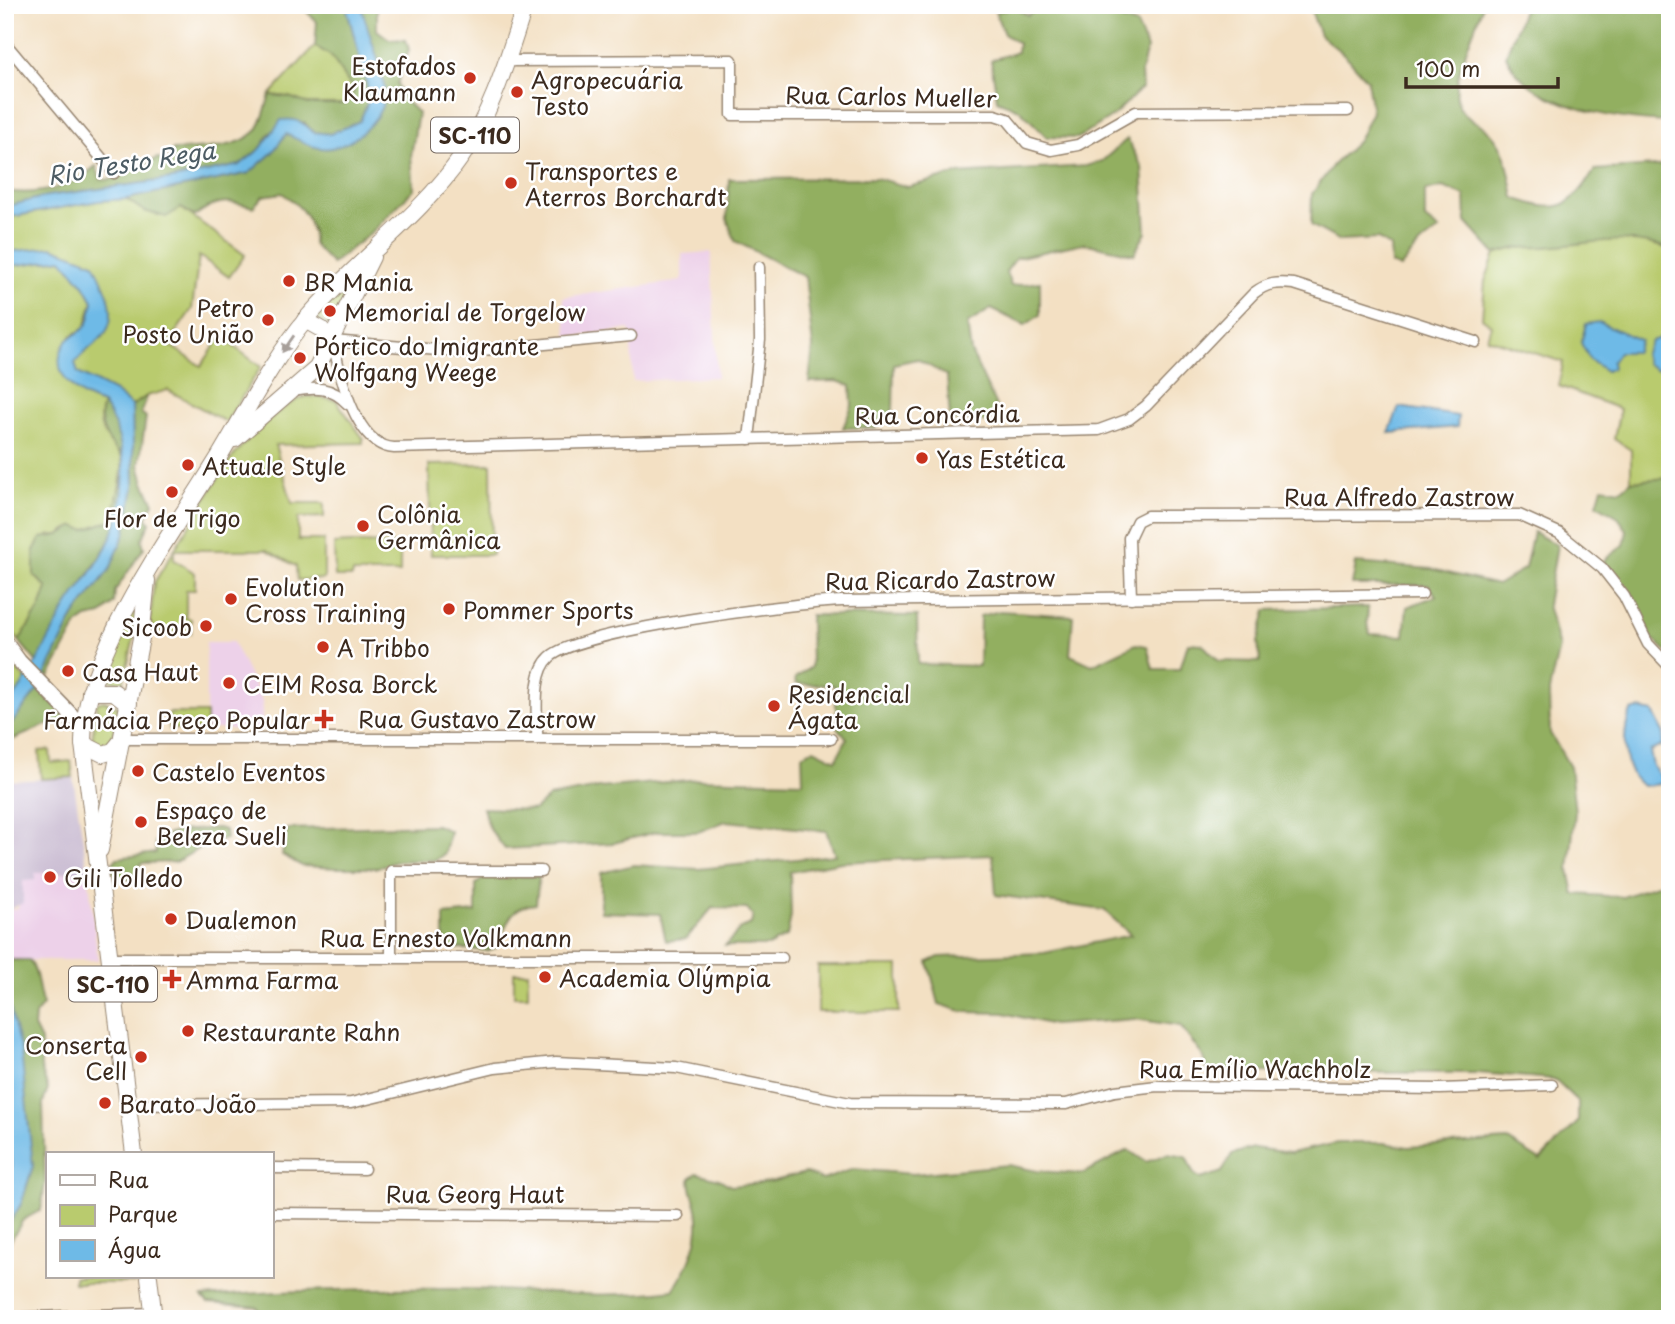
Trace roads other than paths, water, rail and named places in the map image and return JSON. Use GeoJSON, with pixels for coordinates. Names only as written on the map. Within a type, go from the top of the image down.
{"type":"FeatureCollection","features":[{"type":"Feature","properties":{"kind":"main road","name":"SC-110"},"geometry":{"type":"LineString","coordinates":[[134,1152],[83,744],[88,697],[124,614],[268,375],[305,320],[340,280],[460,159],[487,114],[525,5]]}},
{"type":"Feature","properties":{"kind":"main road","name":"SC-110"},"geometry":{"type":"LineString","coordinates":[[225,447],[317,368],[333,341],[361,277],[383,239]]}},
{"type":"Feature","properties":{"kind":"main road"},"geometry":{"type":"LineString","coordinates":[[305,320],[317,326],[333,341]]}},
{"type":"Feature","properties":{"kind":"main road"},"geometry":{"type":"LineString","coordinates":[[268,375],[277,387],[293,391]]}},
{"type":"Feature","properties":{"kind":"main road","name":"SC-110"},"geometry":{"type":"LineString","coordinates":[[98,863],[144,620],[148,574]]}},
{"type":"Feature","properties":{"kind":"main road"},"geometry":{"type":"LineString","coordinates":[[5,642],[31,674],[83,727]]}},
{"type":"Feature","properties":{"kind":"main road"},"geometry":{"type":"LineString","coordinates":[[57,699],[114,692],[129,704]]}},
{"type":"Feature","properties":{"kind":"main road"},"geometry":{"type":"LineString","coordinates":[[83,744],[103,754],[113,751],[123,739]]}},
{"type":"Feature","properties":{"kind":"main road"},"geometry":{"type":"LineString","coordinates":[[149,1278],[154,1316]]}},
{"type":"Feature","properties":{"kind":"street"},"geometry":{"type":"LineString","coordinates":[[5,43],[114,173]]}},
{"type":"Feature","properties":{"kind":"street","name":"Rua Carlos Mueller"},"geometry":{"type":"LineString","coordinates":[[507,61],[732,61],[733,115],[995,115],[1007,119],[1027,143],[1051,150],[1078,145],[1136,112],[1348,111]]}},
{"type":"Feature","properties":{"kind":"street"},"geometry":{"type":"LineString","coordinates":[[749,439],[760,340],[759,267]]}},
{"type":"Feature","properties":{"kind":"street","name":"Rua Concórdia"},"geometry":{"type":"LineString","coordinates":[[293,391],[311,388],[332,390],[352,408],[372,439],[386,447],[1081,431],[1114,427],[1146,407],[1254,293],[1267,284],[1294,284],[1476,342]]}},
{"type":"Feature","properties":{"kind":"street"},"geometry":{"type":"LineString","coordinates":[[333,341],[461,352],[631,337]]}},
{"type":"Feature","properties":{"kind":"street","name":"Rua Concórdia"},"geometry":{"type":"LineString","coordinates":[[333,341],[352,408]]}},
{"type":"Feature","properties":{"kind":"street","name":"Rua Alfredo Zastrow"},"geometry":{"type":"LineString","coordinates":[[1131,597],[1129,538],[1137,521],[1147,516],[1519,515],[1559,533],[1602,568],[1625,596],[1648,644],[1670,667]]}},
{"type":"Feature","properties":{"kind":"street","name":"Rua Ricardo Zastrow"},"geometry":{"type":"LineString","coordinates":[[537,739],[542,668],[549,657],[561,650],[601,638],[808,603],[1422,594]]}},
{"type":"Feature","properties":{"kind":"street","name":"Rua Gustavo Zastrow"},"geometry":{"type":"LineString","coordinates":[[123,739],[831,739]]}},
{"type":"Feature","properties":{"kind":"street"},"geometry":{"type":"LineString","coordinates":[[391,958],[391,871],[541,871]]}},
{"type":"Feature","properties":{"kind":"street","name":"Rua Ernesto Volkmann"},"geometry":{"type":"LineString","coordinates":[[110,958],[782,958]]}},
{"type":"Feature","properties":{"kind":"street","name":"Rua Emílio Wachholz"},"geometry":{"type":"LineString","coordinates":[[128,1105],[351,1102],[495,1068],[556,1062],[676,1068],[850,1103],[1066,1104],[1115,1091],[1157,1086],[1461,1089],[1552,1085]]}},
{"type":"Feature","properties":{"kind":"street"},"geometry":{"type":"LineString","coordinates":[[273,1168],[364,1169]]}},
{"type":"Feature","properties":{"kind":"street","name":"Rua Georg Haut"},"geometry":{"type":"LineString","coordinates":[[273,1213],[678,1216]]}},
{"type":"Feature","properties":{"kind":"street"},"geometry":{"type":"LineString","coordinates":[[5,1319],[154,1316]]}},
{"type":"Feature","properties":{"kind":"water"},"geometry":{"type":"Polygon","coordinates":[[[346,5],[361,5],[380,67],[384,90],[384,99],[377,116],[364,131],[348,142],[325,149],[286,134],[272,153],[249,173],[126,199],[98,201],[5,218],[5,207],[47,196],[173,179],[240,165],[261,148],[281,120],[295,120],[313,132],[330,134],[360,121],[370,97],[346,5]]]}},
{"type":"Feature","properties":{"kind":"water"},"geometry":{"type":"Polygon","coordinates":[[[52,247],[94,263],[106,288],[111,306],[110,324],[103,336],[75,363],[78,373],[115,392],[132,406],[134,487],[125,533],[110,569],[74,616],[38,689],[5,732],[5,708],[23,684],[66,608],[94,569],[111,538],[122,499],[124,479],[123,459],[113,421],[103,404],[84,396],[68,383],[60,365],[64,345],[83,330],[90,318],[93,301],[84,285],[62,259],[5,269],[6,252],[52,247]]]}},
{"type":"Feature","properties":{"kind":"water"},"geometry":{"type":"Polygon","coordinates":[[[1599,322],[1640,340],[1636,352],[1619,352],[1612,362],[1613,368],[1606,371],[1590,360],[1581,343],[1586,324],[1599,322]]]}},
{"type":"Feature","properties":{"kind":"water"},"geometry":{"type":"Polygon","coordinates":[[[1670,337],[1670,370],[1656,369],[1647,364],[1644,354],[1651,341],[1670,337]]]}},
{"type":"Feature","properties":{"kind":"water"},"geometry":{"type":"Polygon","coordinates":[[[1399,407],[1458,416],[1457,427],[1389,433],[1399,407]]]}},
{"type":"Feature","properties":{"kind":"water"},"geometry":{"type":"Polygon","coordinates":[[[1639,709],[1653,712],[1664,734],[1662,746],[1650,751],[1653,766],[1663,780],[1660,784],[1643,786],[1636,780],[1627,762],[1625,740],[1628,720],[1631,711],[1639,709]]]}},
{"type":"Feature","properties":{"kind":"water"},"geometry":{"type":"Polygon","coordinates":[[[5,989],[21,1051],[33,1166],[21,1204],[5,1230],[5,1189],[12,1165],[5,1123],[5,989]]]}},
{"type":"Feature","properties":{"kind":"place","name":"Estofados Klaumann"},"geometry":{"type":"Point","coordinates":[470,78]}},
{"type":"Feature","properties":{"kind":"place","name":"Agropecuária Testo"},"geometry":{"type":"Point","coordinates":[517,92]}},
{"type":"Feature","properties":{"kind":"place","name":"Transportes e Aterros Borchardt"},"geometry":{"type":"Point","coordinates":[511,183]}},
{"type":"Feature","properties":{"kind":"place","name":"BR Mania"},"geometry":{"type":"Point","coordinates":[289,281]}},
{"type":"Feature","properties":{"kind":"place","name":"Memorial de Torgelow"},"geometry":{"type":"Point","coordinates":[330,311]}},
{"type":"Feature","properties":{"kind":"place","name":"Petro Posto União"},"geometry":{"type":"Point","coordinates":[268,320]}},
{"type":"Feature","properties":{"kind":"place","name":"Pórtico do Imigrante Wolfgang Weege"},"geometry":{"type":"Point","coordinates":[300,358]}},
{"type":"Feature","properties":{"kind":"place","name":"Yas Estética"},"geometry":{"type":"Point","coordinates":[922,458]}},
{"type":"Feature","properties":{"kind":"place","name":"Attuale Style"},"geometry":{"type":"Point","coordinates":[188,465]}},
{"type":"Feature","properties":{"kind":"place","name":"Flor de Trigo"},"geometry":{"type":"Point","coordinates":[172,492]}},
{"type":"Feature","properties":{"kind":"place","name":"Colônia Germânica"},"geometry":{"type":"Point","coordinates":[363,526]}},
{"type":"Feature","properties":{"kind":"place","name":"Evolution Cross Training"},"geometry":{"type":"Point","coordinates":[231,599]}},
{"type":"Feature","properties":{"kind":"place","name":"Pommer Sports"},"geometry":{"type":"Point","coordinates":[449,609]}},
{"type":"Feature","properties":{"kind":"place","name":"Sicoob"},"geometry":{"type":"Point","coordinates":[206,626]}},
{"type":"Feature","properties":{"kind":"place","name":"A Tribbo"},"geometry":{"type":"Point","coordinates":[323,647]}},
{"type":"Feature","properties":{"kind":"place","name":"Casa Haut"},"geometry":{"type":"Point","coordinates":[68,671]}},
{"type":"Feature","properties":{"kind":"place","name":"CEIM Rosa Borck"},"geometry":{"type":"Point","coordinates":[229,683]}},
{"type":"Feature","properties":{"kind":"place","name":"Residencial Ágata"},"geometry":{"type":"Point","coordinates":[774,706]}},
{"type":"Feature","properties":{"kind":"place","name":"Farmácia Preço Popular"},"geometry":{"type":"Point","coordinates":[324,719]}},
{"type":"Feature","properties":{"kind":"place","name":"Castelo Eventos"},"geometry":{"type":"Point","coordinates":[138,771]}},
{"type":"Feature","properties":{"kind":"place","name":"Espaço de Beleza Sueli"},"geometry":{"type":"Point","coordinates":[141,822]}},
{"type":"Feature","properties":{"kind":"place","name":"Gili Tolledo"},"geometry":{"type":"Point","coordinates":[50,877]}},
{"type":"Feature","properties":{"kind":"place","name":"Dualemon"},"geometry":{"type":"Point","coordinates":[171,919]}},
{"type":"Feature","properties":{"kind":"place","name":"Academia Olýmpia"},"geometry":{"type":"Point","coordinates":[545,977]}},
{"type":"Feature","properties":{"kind":"place","name":"Amma Farma"},"geometry":{"type":"Point","coordinates":[172,979]}},
{"type":"Feature","properties":{"kind":"place","name":"Restaurante Rahn"},"geometry":{"type":"Point","coordinates":[188,1031]}},
{"type":"Feature","properties":{"kind":"place","name":"Conserta Cell"},"geometry":{"type":"Point","coordinates":[141,1057]}},
{"type":"Feature","properties":{"kind":"place","name":"Barato João"},"geometry":{"type":"Point","coordinates":[105,1103]}},
{"type":"Feature","properties":{"kind":"water label","name":"Rio Testo Rega"},"geometry":{"type":"Point","coordinates":[131,162]}}]}
